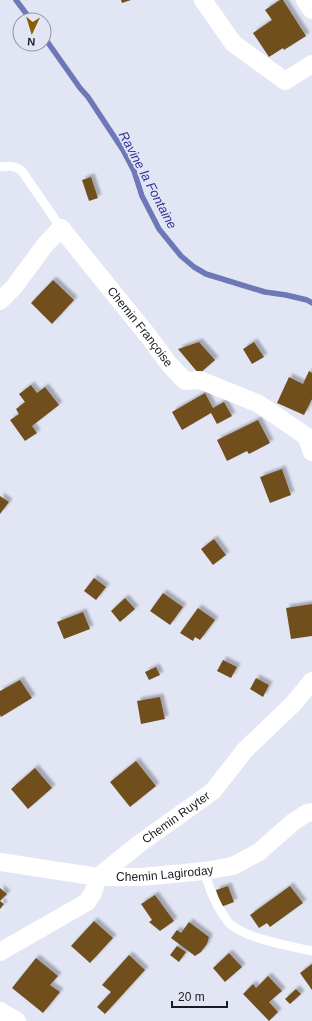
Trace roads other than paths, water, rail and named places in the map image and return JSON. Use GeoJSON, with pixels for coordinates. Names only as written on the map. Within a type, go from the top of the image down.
{"type":"FeatureCollection","features":[{"type":"Feature","properties":{"kind":"street"},"geometry":{"type":"LineString","coordinates":[[203,0],[233,43],[285,81],[312,64]]}},
{"type":"Feature","properties":{"kind":"street"},"geometry":{"type":"LineString","coordinates":[[305,0],[312,10]]}},
{"type":"Feature","properties":{"kind":"street"},"geometry":{"type":"LineString","coordinates":[[0,301],[14,287],[45,245],[61,228]]}},
{"type":"Feature","properties":{"kind":"street","name":"Chemin Françoise"},"geometry":{"type":"LineString","coordinates":[[61,228],[150,337],[169,364],[185,381],[200,380],[258,404],[306,436],[312,452]]}},
{"type":"Feature","properties":{"kind":"street","name":"Chemin Ruyter"},"geometry":{"type":"LineString","coordinates":[[98,877],[139,844],[213,791],[245,750],[293,704],[312,681]]}},
{"type":"Feature","properties":{"kind":"street","name":"Chemin Lagiroday"},"geometry":{"type":"LineString","coordinates":[[0,862],[98,877],[142,877],[204,871],[233,866],[260,852],[293,822],[307,813],[312,812]]}},
{"type":"Feature","properties":{"kind":"street"},"geometry":{"type":"LineString","coordinates":[[0,952],[87,902],[93,893],[98,877]]}},
{"type":"Feature","properties":{"kind":"street"},"geometry":{"type":"LineString","coordinates":[[0,1011],[17,1021]]}},
{"type":"Feature","properties":{"kind":"lane"},"geometry":{"type":"LineString","coordinates":[[0,167],[17,167],[22,171],[61,228]]}},
{"type":"Feature","properties":{"kind":"lane"},"geometry":{"type":"LineString","coordinates":[[204,871],[217,907],[229,923],[247,934],[312,951]]}},
{"type":"Feature","properties":{"kind":"waterway","name":"Ravine la Fontaine"},"geometry":{"type":"LineString","coordinates":[[16,0],[25,12]]}},
{"type":"Feature","properties":{"kind":"waterway","name":"Ravine la Fontaine"},"geometry":{"type":"LineString","coordinates":[[52,48],[88,97],[123,150],[134,171],[142,196],[159,229],[181,256],[194,267],[206,274],[265,292],[286,295],[307,300],[312,303]]}}]}
